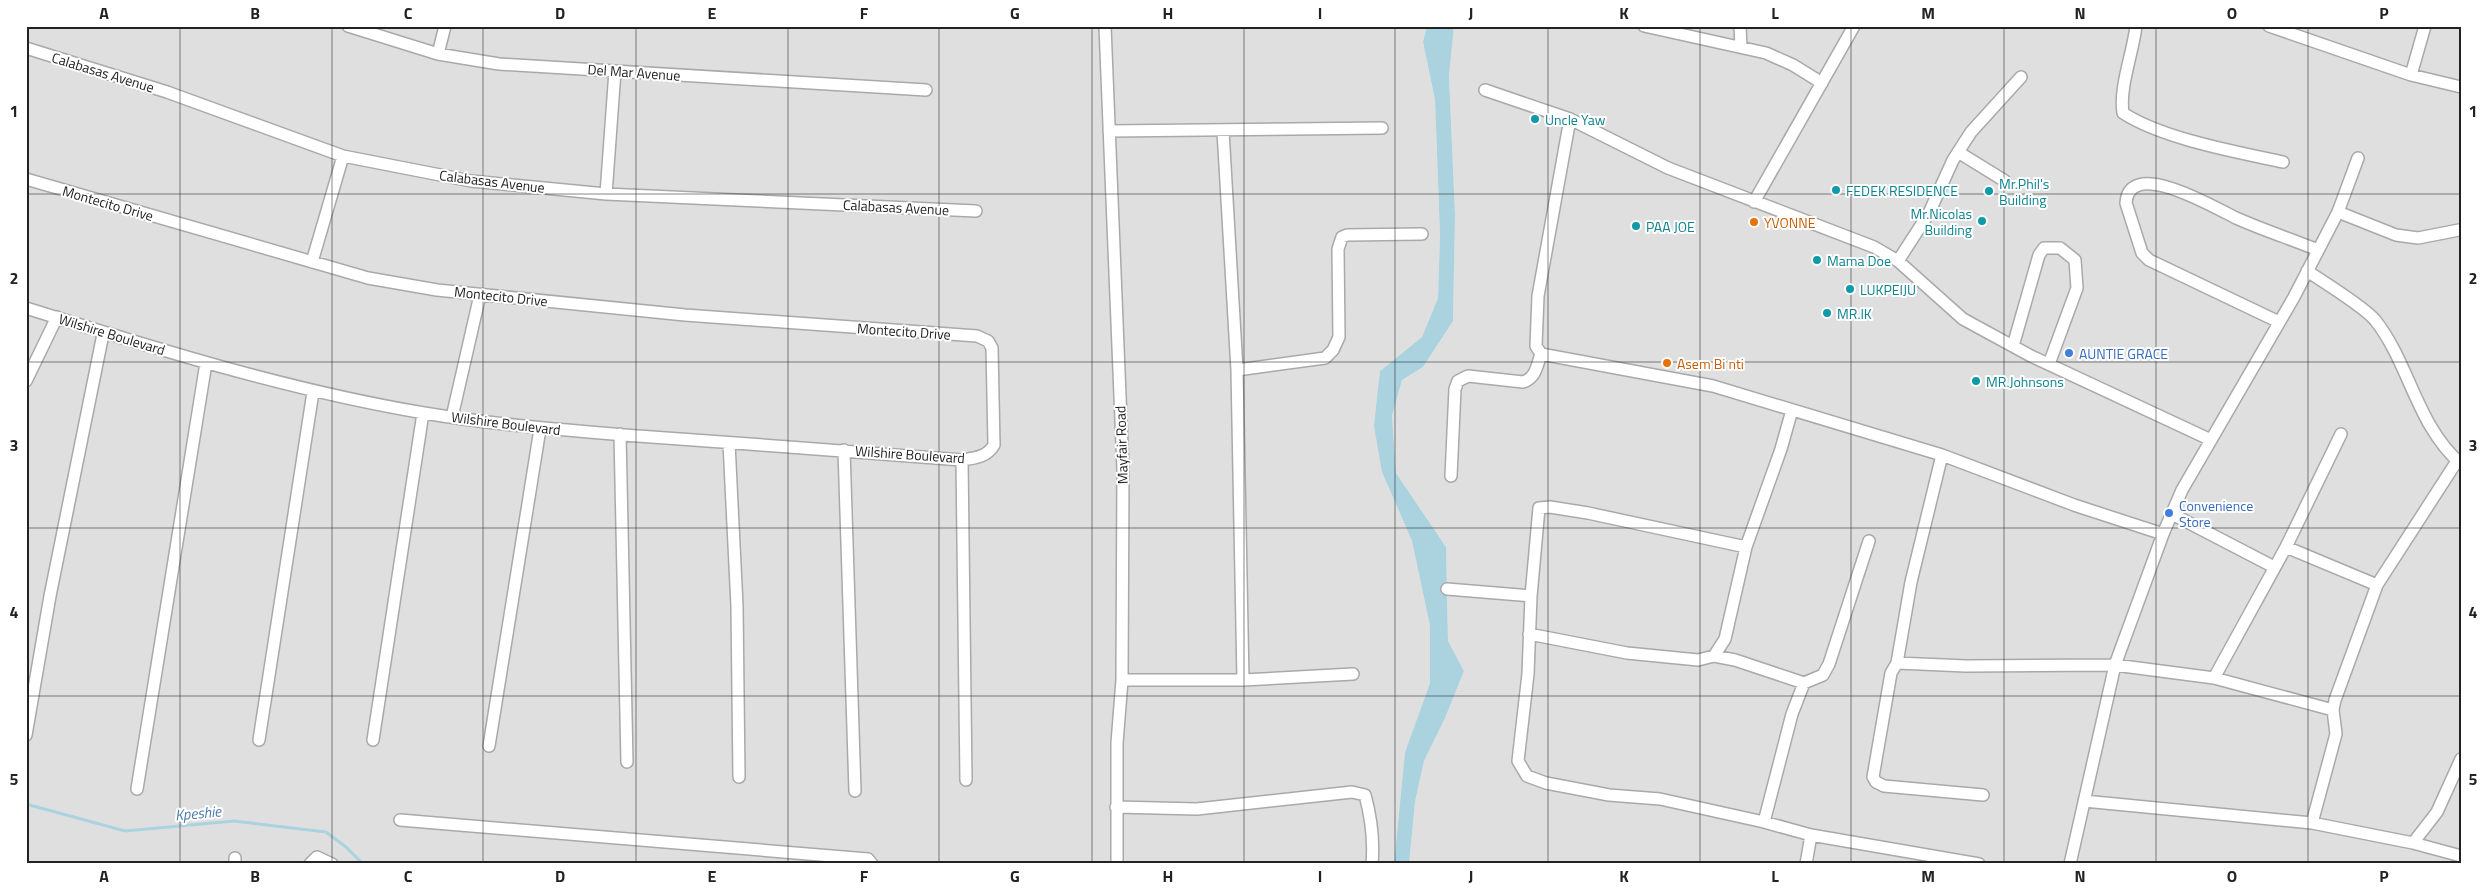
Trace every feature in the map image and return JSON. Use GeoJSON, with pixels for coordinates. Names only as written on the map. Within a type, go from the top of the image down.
{"type":"FeatureCollection","features":[{"type":"Feature","properties":{"kind":"street","name":"Del Mar Avenue"},"geometry":{"type":"LineString","coordinates":[[348,26],[438,54],[499,64],[926,90]]}},
{"type":"Feature","properties":{"kind":"street"},"geometry":{"type":"LineString","coordinates":[[438,54],[445,26]]}},
{"type":"Feature","properties":{"kind":"street","name":"Mayfair Road"},"geometry":{"type":"LineString","coordinates":[[1105,26],[1123,470],[1122,680],[1117,743],[1117,864]]}},
{"type":"Feature","properties":{"kind":"street"},"geometry":{"type":"LineString","coordinates":[[1644,26],[1766,53],[1793,65],[1822,83]]}},
{"type":"Feature","properties":{"kind":"street"},"geometry":{"type":"LineString","coordinates":[[1740,26],[1741,47]]}},
{"type":"Feature","properties":{"kind":"street"},"geometry":{"type":"LineString","coordinates":[[1754,202],[1854,26]]}},
{"type":"Feature","properties":{"kind":"street"},"geometry":{"type":"LineString","coordinates":[[2136,26],[2134,47],[2121,101],[2123,113],[2139,123],[2195,140],[2283,162]]}},
{"type":"Feature","properties":{"kind":"street"},"geometry":{"type":"LineString","coordinates":[[2269,26],[2410,75],[2461,87]]}},
{"type":"Feature","properties":{"kind":"street"},"geometry":{"type":"LineString","coordinates":[[2410,75],[2425,26]]}},
{"type":"Feature","properties":{"kind":"street","name":"Calabasas Avenue"},"geometry":{"type":"LineString","coordinates":[[26,48],[168,92],[343,156],[471,180],[606,194],[976,211]]}},
{"type":"Feature","properties":{"kind":"street"},"geometry":{"type":"LineString","coordinates":[[606,194],[615,71]]}},
{"type":"Feature","properties":{"kind":"street"},"geometry":{"type":"LineString","coordinates":[[1898,261],[1936,199],[1958,152],[1971,132],[2021,77]]}},
{"type":"Feature","properties":{"kind":"street"},"geometry":{"type":"LineString","coordinates":[[1485,90],[1570,119],[1668,168],[1874,247],[1898,261],[1963,319],[2049,364],[2212,440]]}},
{"type":"Feature","properties":{"kind":"street"},"geometry":{"type":"LineString","coordinates":[[1570,119],[1538,296],[1536,346],[1541,354],[1713,386],[1942,455],[2074,505],[2163,534]]}},
{"type":"Feature","properties":{"kind":"street"},"geometry":{"type":"LineString","coordinates":[[1109,131],[1382,128]]}},
{"type":"Feature","properties":{"kind":"street"},"geometry":{"type":"LineString","coordinates":[[1222,131],[1236,370],[1243,680]]}},
{"type":"Feature","properties":{"kind":"street"},"geometry":{"type":"LineString","coordinates":[[1958,152],[2006,181]]}},
{"type":"Feature","properties":{"kind":"street"},"geometry":{"type":"LineString","coordinates":[[312,262],[343,156]]}},
{"type":"Feature","properties":{"kind":"street"},"geometry":{"type":"LineString","coordinates":[[2070,864],[2115,665],[2163,534],[2182,490],[2280,322],[2338,212],[2358,158]]}},
{"type":"Feature","properties":{"kind":"street","name":"Montecito Drive"},"geometry":{"type":"LineString","coordinates":[[26,179],[368,278],[480,295],[685,315],[977,336],[988,341],[992,348],[994,445]]}},
{"type":"Feature","properties":{"kind":"street"},"geometry":{"type":"LineString","coordinates":[[2280,322],[2149,260],[2142,254],[2126,202],[2126,196],[2131,190],[2144,184],[2160,184],[2318,250]]}},
{"type":"Feature","properties":{"kind":"street"},"geometry":{"type":"LineString","coordinates":[[2338,212],[2396,235],[2418,238],[2459,230]]}},
{"type":"Feature","properties":{"kind":"street"},"geometry":{"type":"LineString","coordinates":[[1236,370],[1325,358],[1333,350],[1339,337],[1338,249],[1342,236],[1347,234],[1422,234]]}},
{"type":"Feature","properties":{"kind":"street"},"geometry":{"type":"LineString","coordinates":[[2012,346],[2039,255],[2044,248],[2060,248],[2075,260],[2077,288],[2049,364]]}},
{"type":"Feature","properties":{"kind":"street"},"geometry":{"type":"LineString","coordinates":[[2307,271],[2374,318],[2388,339],[2424,418],[2459,462],[2377,585],[2338,686],[2333,710],[2336,734],[2312,823]]}},
{"type":"Feature","properties":{"kind":"street"},"geometry":{"type":"LineString","coordinates":[[452,418],[480,295]]}},
{"type":"Feature","properties":{"kind":"street","name":"Wilshire Boulevard"},"geometry":{"type":"LineString","coordinates":[[26,308],[103,334],[313,392],[452,418],[540,429],[962,460],[983,456],[991,451],[994,445]]}},
{"type":"Feature","properties":{"kind":"street"},"geometry":{"type":"LineString","coordinates":[[26,381],[58,318]]}},
{"type":"Feature","properties":{"kind":"street"},"geometry":{"type":"LineString","coordinates":[[26,735],[50,596],[103,334]]}},
{"type":"Feature","properties":{"kind":"street"},"geometry":{"type":"LineString","coordinates":[[1451,476],[1455,389],[1458,381],[1468,376],[1523,382],[1529,380],[1534,375],[1541,354]]}},
{"type":"Feature","properties":{"kind":"street"},"geometry":{"type":"LineString","coordinates":[[137,789],[206,363]]}},
{"type":"Feature","properties":{"kind":"street"},"geometry":{"type":"LineString","coordinates":[[259,740],[313,392]]}},
{"type":"Feature","properties":{"kind":"street"},"geometry":{"type":"LineString","coordinates":[[1714,656],[1725,639],[1746,547],[1781,450],[1792,410]]}},
{"type":"Feature","properties":{"kind":"street"},"geometry":{"type":"LineString","coordinates":[[373,740],[423,413]]}},
{"type":"Feature","properties":{"kind":"street"},"geometry":{"type":"LineString","coordinates":[[489,746],[540,429]]}},
{"type":"Feature","properties":{"kind":"street"},"geometry":{"type":"LineString","coordinates":[[620,434],[627,762]]}},
{"type":"Feature","properties":{"kind":"street"},"geometry":{"type":"LineString","coordinates":[[2214,678],[2286,547],[2341,434]]}},
{"type":"Feature","properties":{"kind":"street"},"geometry":{"type":"LineString","coordinates":[[729,443],[736,606],[739,777]]}},
{"type":"Feature","properties":{"kind":"street"},"geometry":{"type":"LineString","coordinates":[[844,450],[855,791]]}},
{"type":"Feature","properties":{"kind":"street"},"geometry":{"type":"LineString","coordinates":[[1942,455],[1911,582],[1897,663],[1890,673],[1873,777],[1876,782],[1884,786],[1983,795]]}},
{"type":"Feature","properties":{"kind":"street"},"geometry":{"type":"LineString","coordinates":[[962,460],[966,780]]}},
{"type":"Feature","properties":{"kind":"street"},"geometry":{"type":"LineString","coordinates":[[1746,547],[1588,513],[1550,507],[1539,508],[1531,596],[1528,674],[1518,761],[1527,776],[1546,783],[1609,794],[1660,799],[1764,822],[1811,836],[1979,864]]}},
{"type":"Feature","properties":{"kind":"street"},"geometry":{"type":"LineString","coordinates":[[2172,514],[2274,567]]}},
{"type":"Feature","properties":{"kind":"street"},"geometry":{"type":"LineString","coordinates":[[1529,634],[1627,653],[1698,660],[1714,656],[1734,660],[1804,683],[1824,675],[1830,664],[1869,541]]}},
{"type":"Feature","properties":{"kind":"street"},"geometry":{"type":"LineString","coordinates":[[2286,547],[2377,585]]}},
{"type":"Feature","properties":{"kind":"street"},"geometry":{"type":"LineString","coordinates":[[1447,588],[1531,596]]}},
{"type":"Feature","properties":{"kind":"street"},"geometry":{"type":"LineString","coordinates":[[1725,639],[1734,660]]}},
{"type":"Feature","properties":{"kind":"street"},"geometry":{"type":"LineString","coordinates":[[1897,663],[1966,666],[2115,665],[2214,678],[2333,710]]}},
{"type":"Feature","properties":{"kind":"street"},"geometry":{"type":"LineString","coordinates":[[1122,680],[1243,680],[1353,674]]}},
{"type":"Feature","properties":{"kind":"street"},"geometry":{"type":"LineString","coordinates":[[1764,822],[1792,714],[1804,683]]}},
{"type":"Feature","properties":{"kind":"street"},"geometry":{"type":"LineString","coordinates":[[2413,843],[2438,812],[2461,759]]}},
{"type":"Feature","properties":{"kind":"street"},"geometry":{"type":"LineString","coordinates":[[1116,807],[1197,809],[1352,792],[1364,795],[1370,813],[1373,850],[1372,864]]}},
{"type":"Feature","properties":{"kind":"street"},"geometry":{"type":"LineString","coordinates":[[2084,800],[2312,823],[2413,843],[2461,856]]}},
{"type":"Feature","properties":{"kind":"street"},"geometry":{"type":"LineString","coordinates":[[400,820],[785,858],[868,859],[872,864]]}},
{"type":"Feature","properties":{"kind":"street"},"geometry":{"type":"LineString","coordinates":[[1806,864],[1811,836]]}},
{"type":"Feature","properties":{"kind":"street"},"geometry":{"type":"LineString","coordinates":[[310,864],[317,857],[332,864]]}},
{"type":"Feature","properties":{"kind":"shaded area"},"geometry":{"type":"Polygon","coordinates":[[[26,26],[1427,26],[1423,42],[1435,100],[1440,235],[1438,298],[1422,337],[1380,371],[1382,472],[1412,541],[1430,626],[1430,683],[1405,752],[1394,864],[26,864],[26,26]]]}},
{"type":"Feature","properties":{"kind":"shaded area"},"geometry":{"type":"Polygon","coordinates":[[[1454,26],[2461,26],[2461,864],[1409,864],[1415,802],[1424,761],[1445,718],[1464,671],[1448,641],[1446,547],[1396,473],[1392,416],[1402,380],[1423,367],[1453,321],[1455,215],[1449,76],[1454,26]]]}},
{"type":"Feature","properties":{"kind":"water"},"geometry":{"type":"Polygon","coordinates":[[[1427,26],[1454,26],[1449,76],[1455,215],[1453,321],[1423,367],[1402,380],[1392,416],[1396,473],[1446,547],[1448,641],[1464,671],[1445,718],[1424,761],[1415,802],[1409,864],[1394,864],[1405,752],[1430,683],[1430,626],[1412,541],[1382,472],[1374,426],[1380,371],[1422,337],[1438,298],[1440,235],[1435,100],[1423,42],[1427,26]]]}},
{"type":"Feature","properties":{"kind":"waterway","name":"Kpeshie"},"geometry":{"type":"LineString","coordinates":[[26,804],[125,831],[234,821],[326,832],[346,847],[363,864]]}},
{"type":"Feature","properties":{"kind":"place","name":"Uncle Yaw"},"geometry":{"type":"Point","coordinates":[1535,119]}},
{"type":"Feature","properties":{"kind":"place","name":"FEDEK RESIDENCE"},"geometry":{"type":"Point","coordinates":[1836,190]}},
{"type":"Feature","properties":{"kind":"place","name":"Mr.Phil's Building"},"geometry":{"type":"Point","coordinates":[1989,191]}},
{"type":"Feature","properties":{"kind":"place","name":"Mr.Nicolas Building"},"geometry":{"type":"Point","coordinates":[1982,221]}},
{"type":"Feature","properties":{"kind":"place","name":"YVONNE"},"geometry":{"type":"Point","coordinates":[1754,222]}},
{"type":"Feature","properties":{"kind":"place","name":"PAA JOE"},"geometry":{"type":"Point","coordinates":[1636,226]}},
{"type":"Feature","properties":{"kind":"place","name":"Mama Doe"},"geometry":{"type":"Point","coordinates":[1817,260]}},
{"type":"Feature","properties":{"kind":"place","name":"LUKPEIJU"},"geometry":{"type":"Point","coordinates":[1850,289]}},
{"type":"Feature","properties":{"kind":"place","name":"MR.IK"},"geometry":{"type":"Point","coordinates":[1827,313]}},
{"type":"Feature","properties":{"kind":"place","name":"AUNTIE GRACE"},"geometry":{"type":"Point","coordinates":[2069,353]}},
{"type":"Feature","properties":{"kind":"place","name":"Asem Bi nti"},"geometry":{"type":"Point","coordinates":[1667,363]}},
{"type":"Feature","properties":{"kind":"place","name":"MR.Johnsons"},"geometry":{"type":"Point","coordinates":[1976,381]}},
{"type":"Feature","properties":{"kind":"place","name":"Convenience Store"},"geometry":{"type":"Point","coordinates":[2169,513]}}]}
